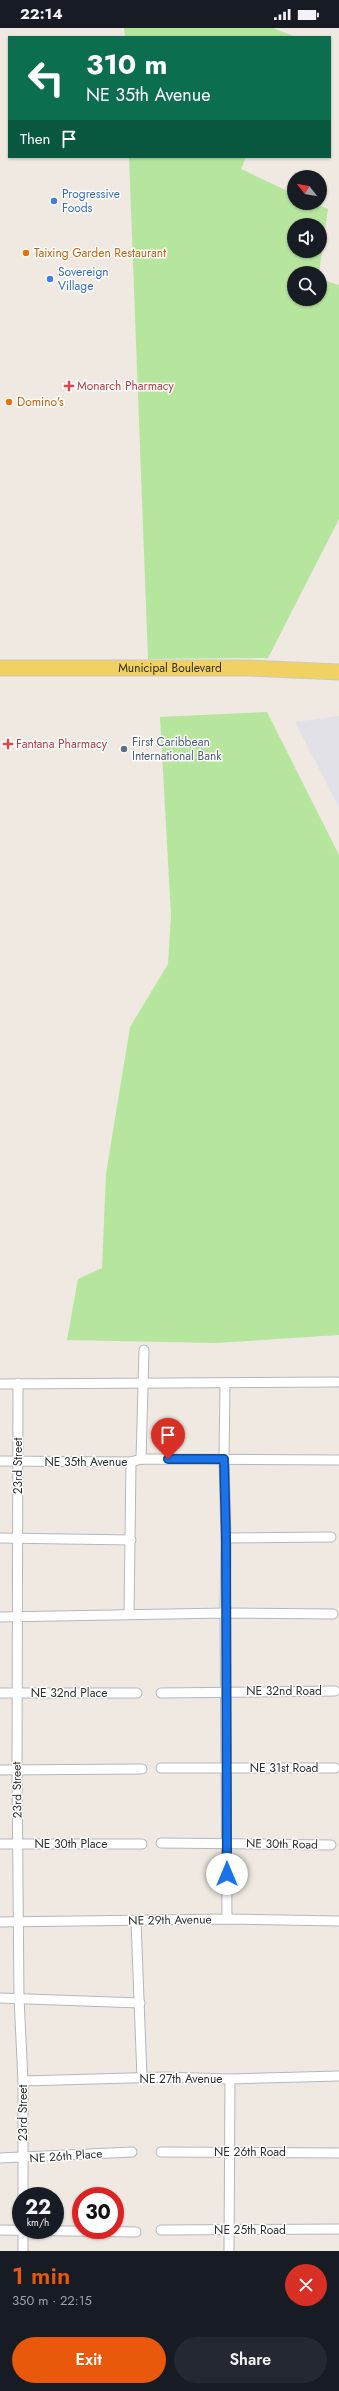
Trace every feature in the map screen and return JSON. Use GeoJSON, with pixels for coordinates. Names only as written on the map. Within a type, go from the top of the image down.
{"type":"FeatureCollection","features":[{"type":"Feature","properties":{"kind":"main road","name":"Municipal Boulevard"},"geometry":{"type":"LineString","coordinates":[[0,668],[250,668],[339,672]]}},
{"type":"Feature","properties":{"kind":"street"},"geometry":{"type":"LineString","coordinates":[[141,1459],[144,1350]]}},
{"type":"Feature","properties":{"kind":"street"},"geometry":{"type":"LineString","coordinates":[[0,1384],[338,1382]]}},
{"type":"Feature","properties":{"kind":"street","name":"23rd Street"},"geometry":{"type":"LineString","coordinates":[[18,1383],[17,1461],[19,1537],[17,1769],[19,1998],[23,2081],[23,2187]]}},
{"type":"Feature","properties":{"kind":"street"},"geometry":{"type":"LineString","coordinates":[[225,1383],[224,1459],[226,1538],[227,1919]]}},
{"type":"Feature","properties":{"kind":"street","name":"NE 35th Avenue"},"geometry":{"type":"LineString","coordinates":[[0,1461],[131,1462],[141,1459],[339,1460]]}},
{"type":"Feature","properties":{"kind":"street"},"geometry":{"type":"LineString","coordinates":[[129,1614],[131,1462]]}},
{"type":"Feature","properties":{"kind":"street"},"geometry":{"type":"LineString","coordinates":[[0,1538],[19,1537],[131,1540]]}},
{"type":"Feature","properties":{"kind":"street"},"geometry":{"type":"LineString","coordinates":[[226,1538],[331,1537]]}},
{"type":"Feature","properties":{"kind":"street"},"geometry":{"type":"LineString","coordinates":[[0,1617],[225,1613],[333,1614]]}},
{"type":"Feature","properties":{"kind":"street","name":"NE 32nd Road"},"geometry":{"type":"LineString","coordinates":[[161,1693],[335,1691]]}},
{"type":"Feature","properties":{"kind":"street","name":"NE 32nd Place"},"geometry":{"type":"LineString","coordinates":[[0,1693],[137,1693]]}},
{"type":"Feature","properties":{"kind":"street","name":"NE 31st Road"},"geometry":{"type":"LineString","coordinates":[[161,1768],[335,1768]]}},
{"type":"Feature","properties":{"kind":"street"},"geometry":{"type":"LineString","coordinates":[[0,1770],[142,1769]]}},
{"type":"Feature","properties":{"kind":"street","name":"NE 30th Road"},"geometry":{"type":"LineString","coordinates":[[161,1843],[332,1845]]}},
{"type":"Feature","properties":{"kind":"street","name":"NE 30th Place"},"geometry":{"type":"LineString","coordinates":[[0,1844],[142,1844]]}},
{"type":"Feature","properties":{"kind":"street","name":"NE 29th Avenue"},"geometry":{"type":"LineString","coordinates":[[0,1922],[227,1919],[339,1920]]}},
{"type":"Feature","properties":{"kind":"street"},"geometry":{"type":"LineString","coordinates":[[136,1921],[142,2078]]}},
{"type":"Feature","properties":{"kind":"street"},"geometry":{"type":"LineString","coordinates":[[0,1998],[140,2002]]}},
{"type":"Feature","properties":{"kind":"street","name":"NE 27th Avenue"},"geometry":{"type":"LineString","coordinates":[[23,2081],[164,2077],[230,2079],[339,2076]]}},
{"type":"Feature","properties":{"kind":"street"},"geometry":{"type":"LineString","coordinates":[[229,2251],[228,2151],[230,2079]]}},
{"type":"Feature","properties":{"kind":"street","name":"NE 26th Road"},"geometry":{"type":"LineString","coordinates":[[161,2152],[228,2151],[339,2153]]}},
{"type":"Feature","properties":{"kind":"street","name":"NE 26th Place"},"geometry":{"type":"LineString","coordinates":[[0,2158],[23,2159],[132,2152]]}},
{"type":"Feature","properties":{"kind":"street","name":"NE 25th Road"},"geometry":{"type":"LineString","coordinates":[[161,2230],[339,2229]]}},
{"type":"Feature","properties":{"kind":"street"},"geometry":{"type":"LineString","coordinates":[[0,2230],[12,2230]]}},
{"type":"Feature","properties":{"kind":"street"},"geometry":{"type":"LineString","coordinates":[[64,2231],[136,2232]]}},
{"type":"Feature","properties":{"kind":"street"},"geometry":{"type":"LineString","coordinates":[[23,2239],[23,2251]]}},
{"type":"Feature","properties":{"kind":"shaded area"},"geometry":{"type":"Polygon","coordinates":[[[339,716],[339,808],[295,722],[339,716]]]}},
{"type":"Feature","properties":{"kind":"green space"},"geometry":{"type":"Polygon","coordinates":[[[124,28],[273,28],[293,36],[125,36],[124,28]]]}},
{"type":"Feature","properties":{"kind":"green space"},"geometry":{"type":"Polygon","coordinates":[[[129,158],[246,158],[241,169],[287,191],[287,210],[328,209],[327,218],[287,218],[287,258],[321,258],[320,266],[287,266],[287,306],[327,306],[327,281],[339,285],[339,519],[268,658],[148,659],[129,158]]]}},
{"type":"Feature","properties":{"kind":"green space"},"geometry":{"type":"Polygon","coordinates":[[[267,712],[339,855],[339,1335],[216,1343],[67,1340],[78,1279],[102,1268],[106,1174],[130,1027],[168,964],[171,915],[160,717],[267,712]]]}},
{"type":"Feature","properties":{"kind":"place","name":"Progressive Foods"},"geometry":{"type":"Point","coordinates":[54,201]}},
{"type":"Feature","properties":{"kind":"place","name":"Taixing Garden Restaurant"},"geometry":{"type":"Point","coordinates":[26,253]}},
{"type":"Feature","properties":{"kind":"place","name":"Sovereign Village"},"geometry":{"type":"Point","coordinates":[50,279]}},
{"type":"Feature","properties":{"kind":"place","name":"Monarch Pharmacy"},"geometry":{"type":"Point","coordinates":[69,386]}},
{"type":"Feature","properties":{"kind":"place","name":"Domino's"},"geometry":{"type":"Point","coordinates":[9,402]}},
{"type":"Feature","properties":{"kind":"place","name":"Fantana Pharmacy"},"geometry":{"type":"Point","coordinates":[8,744]}},
{"type":"Feature","properties":{"kind":"place","name":"First Caribbean International Bank"},"geometry":{"type":"Point","coordinates":[124,749]}},
{"type":"Feature","properties":{"kind":"route"},"geometry":{"type":"LineString","coordinates":[[168,1459],[224,1459],[226,1538],[225,1613],[227,1692],[227,1874]]}}]}
